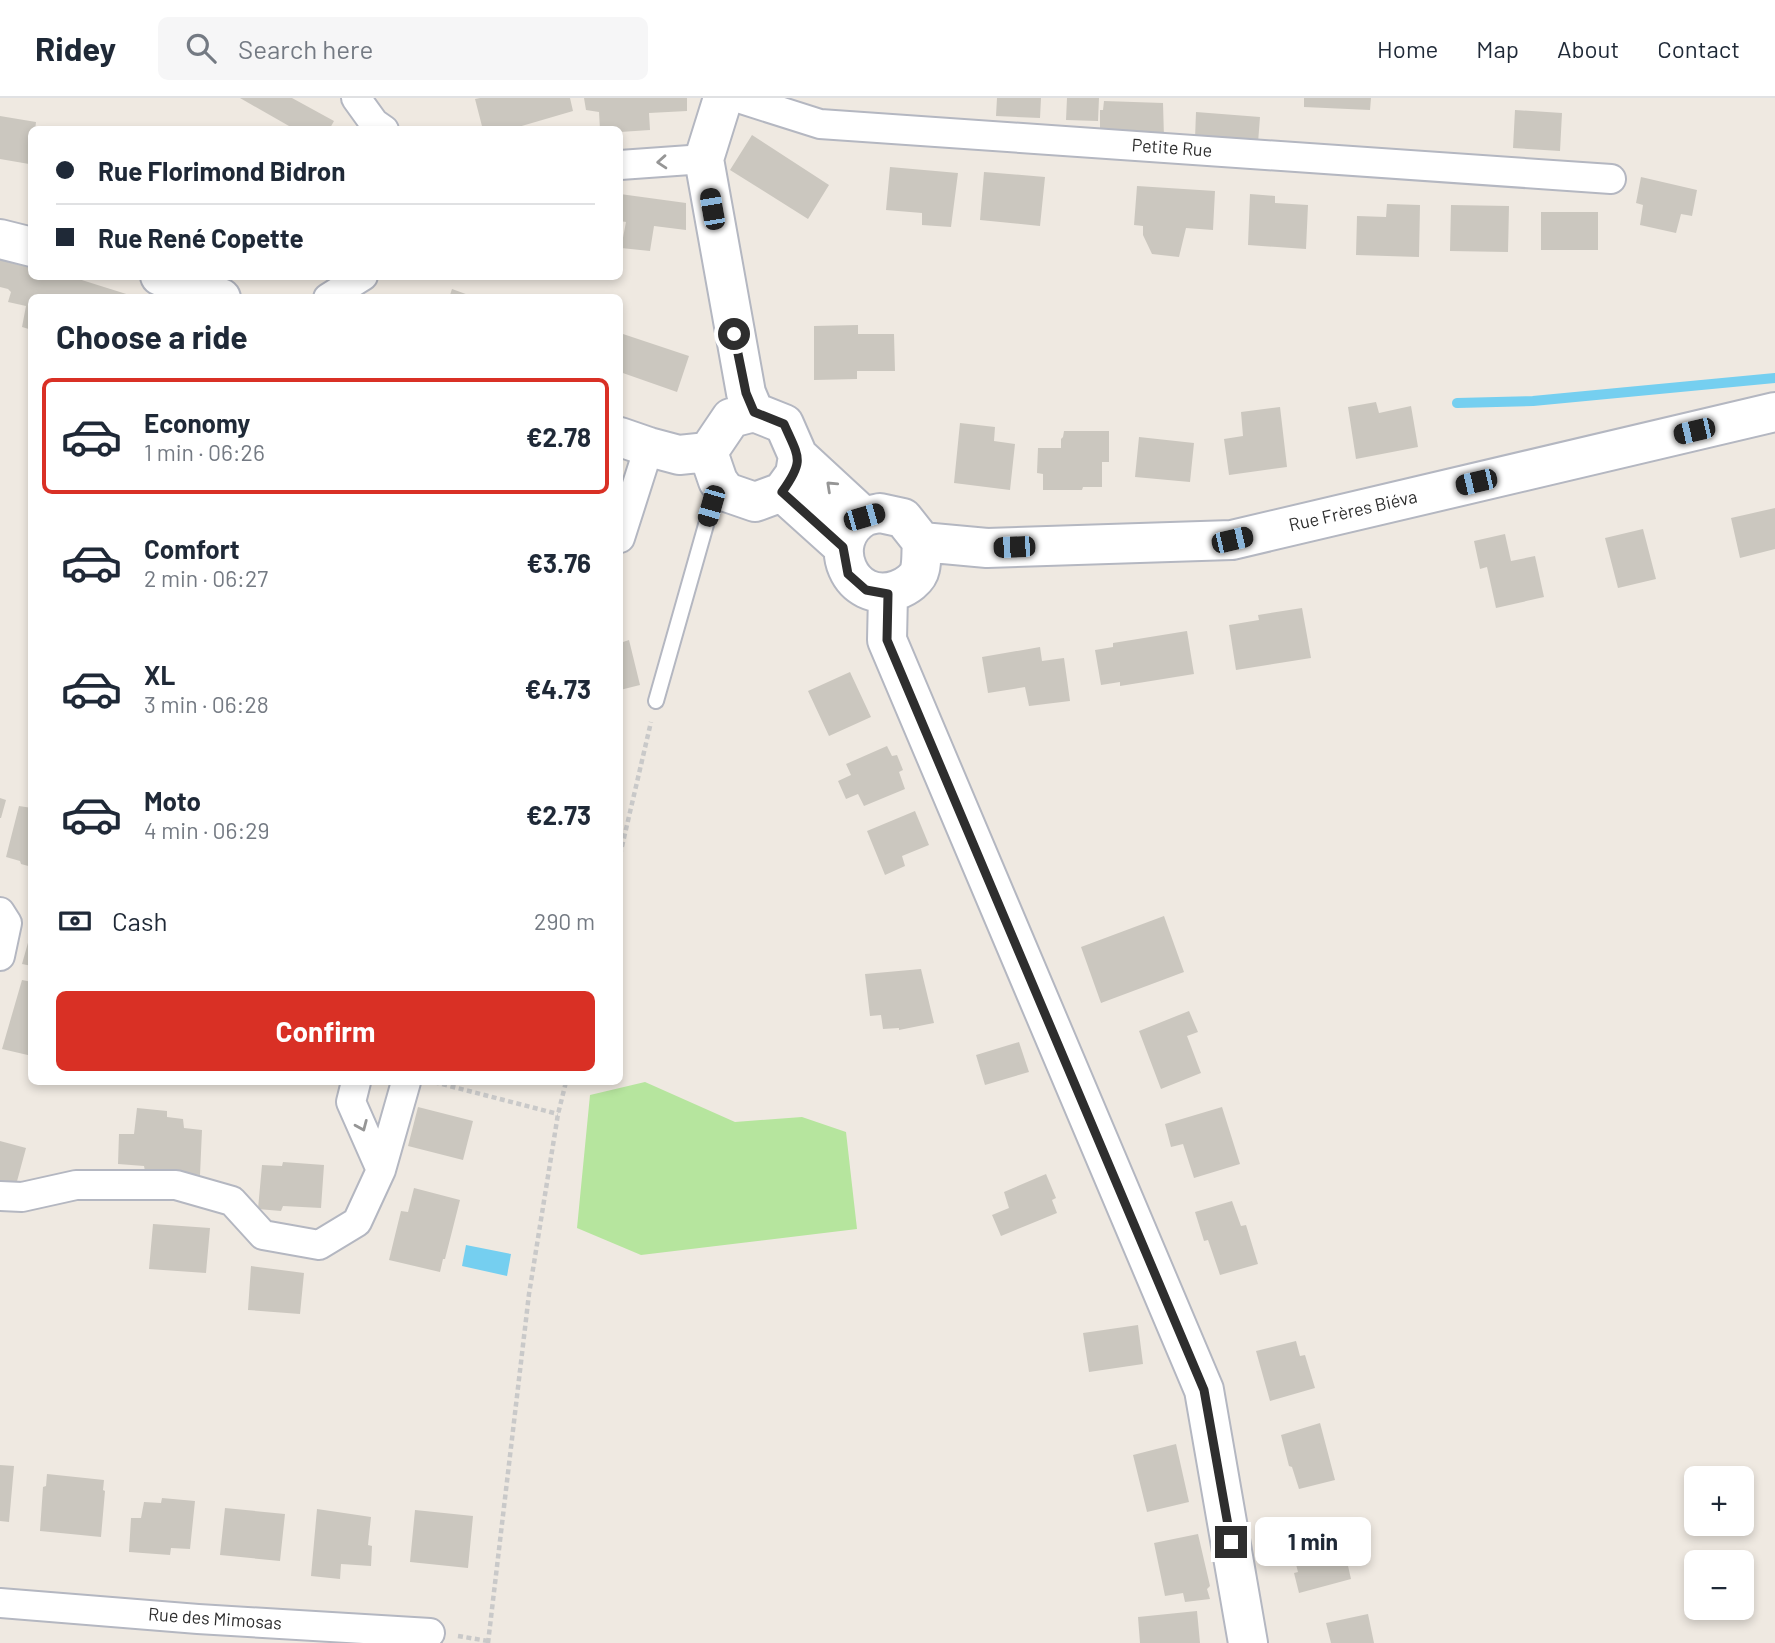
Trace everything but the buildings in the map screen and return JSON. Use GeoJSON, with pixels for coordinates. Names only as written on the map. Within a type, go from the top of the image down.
{"type":"FeatureCollection","features":[{"type":"Feature","properties":{"kind":"street"},"geometry":{"type":"LineString","coordinates":[[356,98],[378,126]]}},
{"type":"Feature","properties":{"kind":"street"},"geometry":{"type":"LineString","coordinates":[[723,98],[704,159],[746,393],[754,412]]}},
{"type":"Feature","properties":{"kind":"street","name":"Petite Rue"},"geometry":{"type":"LineString","coordinates":[[738,98],[820,124],[1611,179]]}},
{"type":"Feature","properties":{"kind":"street"},"geometry":{"type":"LineString","coordinates":[[623,165],[704,159]]}},
{"type":"Feature","properties":{"kind":"street"},"geometry":{"type":"LineString","coordinates":[[0,239],[28,246]]}},
{"type":"Feature","properties":{"kind":"street"},"geometry":{"type":"LineString","coordinates":[[171,280],[210,294]]}},
{"type":"Feature","properties":{"kind":"street"},"geometry":{"type":"LineString","coordinates":[[334,294],[357,280]]}},
{"type":"Feature","properties":{"kind":"street"},"geometry":{"type":"LineString","coordinates":[[713,467],[731,418],[754,412],[784,424],[798,456],[854,532],[848,574],[866,590],[888,594],[905,588],[920,572],[922,542],[903,517],[880,513],[854,532]]}},
{"type":"Feature","properties":{"kind":"street","name":"Rue Frères Biéva"},"geometry":{"type":"LineString","coordinates":[[922,542],[987,548],[1232,540],[1775,412]]}},
{"type":"Feature","properties":{"kind":"street"},"geometry":{"type":"LineString","coordinates":[[623,517],[634,442],[713,467],[726,492],[755,502],[782,492],[795,474],[798,456]]}},
{"type":"Feature","properties":{"kind":"street"},"geometry":{"type":"LineString","coordinates":[[782,492],[854,532]]}},
{"type":"Feature","properties":{"kind":"street"},"geometry":{"type":"LineString","coordinates":[[888,594],[887,640],[1204,1390],[1248,1643]]}},
{"type":"Feature","properties":{"kind":"street"},"geometry":{"type":"LineString","coordinates":[[0,912],[7,923],[0,956]]}},
{"type":"Feature","properties":{"kind":"street"},"geometry":{"type":"LineString","coordinates":[[355,1085],[351,1102],[381,1170]]}},
{"type":"Feature","properties":{"kind":"street"},"geometry":{"type":"LineString","coordinates":[[0,1196],[22,1197],[76,1185],[176,1185],[232,1201],[263,1235],[319,1245],[357,1222],[381,1170],[405,1085]]}},
{"type":"Feature","properties":{"kind":"street","name":"Rue des Mimosas"},"geometry":{"type":"LineString","coordinates":[[0,1603],[197,1631],[430,1633]]}},
{"type":"Feature","properties":{"kind":"lane"},"geometry":{"type":"LineString","coordinates":[[656,701],[713,467]]}},
{"type":"Feature","properties":{"kind":"path"},"geometry":{"type":"LineString","coordinates":[[623,842],[656,701]]}},
{"type":"Feature","properties":{"kind":"path"},"geometry":{"type":"LineString","coordinates":[[445,1085],[558,1114]]}},
{"type":"Feature","properties":{"kind":"path"},"geometry":{"type":"LineString","coordinates":[[488,1643],[529,1294],[558,1114],[565,1085]]}},
{"type":"Feature","properties":{"kind":"green space"},"geometry":{"type":"Polygon","coordinates":[[[645,1082],[735,1122],[802,1117],[846,1132],[857,1229],[641,1255],[577,1228],[590,1095],[645,1082]]]}},
{"type":"Feature","properties":{"kind":"water"},"geometry":{"type":"Polygon","coordinates":[[[466,1245],[511,1254],[507,1276],[462,1266],[466,1245]]]}},
{"type":"Feature","properties":{"kind":"waterway"},"geometry":{"type":"LineString","coordinates":[[1457,403],[1533,401],[1775,378]]}},
{"type":"Feature","properties":{"kind":"route"},"geometry":{"type":"LineString","coordinates":[[734,334],[746,393],[754,412],[784,424],[798,456],[795,474],[782,492],[843,547],[848,574],[866,590],[888,594],[887,640],[1204,1390],[1231,1542]]}}]}
